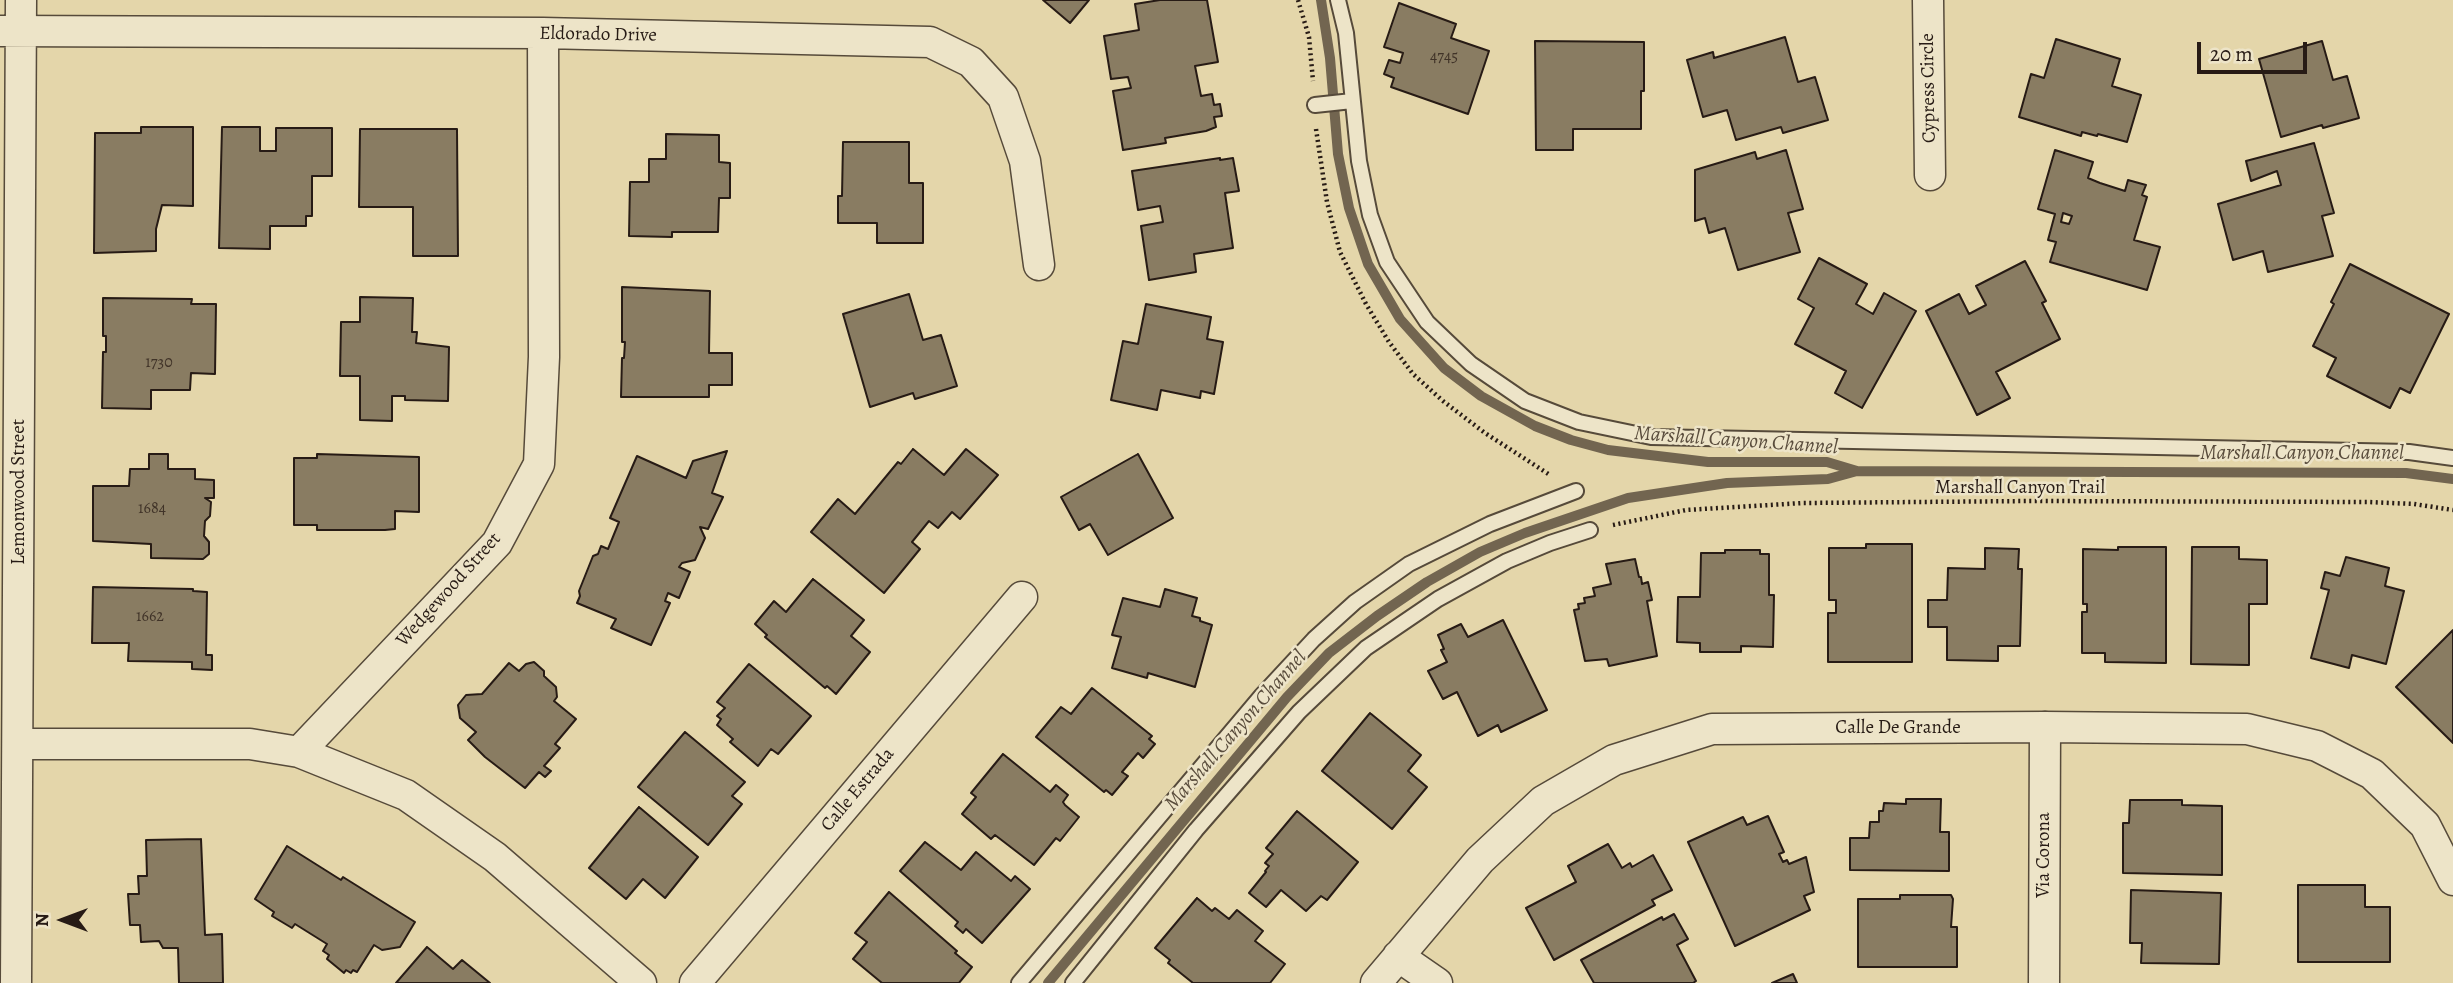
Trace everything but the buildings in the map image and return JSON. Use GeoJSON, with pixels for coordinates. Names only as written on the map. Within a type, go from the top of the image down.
{"type":"FeatureCollection","features":[{"type":"Feature","properties":{"kind":"street","name":"Lemonwood Street"},"geometry":{"type":"LineString","coordinates":[[16,983],[18,744],[10,31],[21,0]]}},
{"type":"Feature","properties":{"kind":"street","name":"Cypress Circle"},"geometry":{"type":"LineString","coordinates":[[1928,0],[1930,175]]}},
{"type":"Feature","properties":{"kind":"street","name":"Eldorado Drive"},"geometry":{"type":"LineString","coordinates":[[10,31],[542,33],[930,42],[971,62],[1003,97],[1025,161],[1039,265]]}},
{"type":"Feature","properties":{"kind":"street","name":"Wedgewood Street"},"geometry":{"type":"LineString","coordinates":[[299,752],[496,543],[539,464],[544,357],[542,33]]}},
{"type":"Feature","properties":{"kind":"street","name":"Calle Estrada"},"geometry":{"type":"LineString","coordinates":[[695,983],[1022,597]]}},
{"type":"Feature","properties":{"kind":"street","name":"Via Corona"},"geometry":{"type":"LineString","coordinates":[[2043,983],[2045,727]]}},
{"type":"Feature","properties":{"kind":"street","name":"Calle De Grande"},"geometry":{"type":"LineString","coordinates":[[1376,983],[1480,860],[1543,801],[1614,760],[1712,729],[2247,729],[2317,746],[2372,774],[2425,825],[2453,880]]}},
{"type":"Feature","properties":{"kind":"street"},"geometry":{"type":"LineString","coordinates":[[18,744],[250,744],[299,752],[406,795],[495,857],[641,983]]}},
{"type":"Feature","properties":{"kind":"street"},"geometry":{"type":"LineString","coordinates":[[1398,956],[1437,983]]}},
{"type":"Feature","properties":{"kind":"lane"},"geometry":{"type":"LineString","coordinates":[[1338,0],[1346,33],[1359,161],[1370,215],[1387,262],[1427,322],[1471,364],[1525,401],[1579,422],[1651,437],[2409,452],[2453,458]]}},
{"type":"Feature","properties":{"kind":"lane"},"geometry":{"type":"LineString","coordinates":[[1315,105],[1352,102]]}},
{"type":"Feature","properties":{"kind":"lane"},"geometry":{"type":"LineString","coordinates":[[1019,983],[1262,695],[1314,639],[1355,602],[1409,564],[1490,524],[1576,491]]}},
{"type":"Feature","properties":{"kind":"lane"},"geometry":{"type":"LineString","coordinates":[[1073,983],[1196,830],[1299,712],[1366,648],[1438,599],[1507,561],[1590,530]]}},
{"type":"Feature","properties":{"kind":"path"},"geometry":{"type":"LineString","coordinates":[[1298,0],[1309,37],[1315,105]]}},
{"type":"Feature","properties":{"kind":"path","name":"Marshall Canyon Trail"},"geometry":{"type":"LineString","coordinates":[[1590,530],[1686,510],[1803,503],[2368,502],[2453,510]]}},
{"type":"Feature","properties":{"kind":"waterway","name":"Marshall Canyon Channel"},"geometry":{"type":"LineString","coordinates":[[1321,0],[1330,58],[1338,154],[1349,208],[1368,264],[1400,319],[1444,368],[1481,396],[1535,426],[1608,450],[1708,462],[1827,462],[1857,471],[2406,473],[2453,479]]}},
{"type":"Feature","properties":{"kind":"waterway","name":"Marshall Canyon Channel"},"geometry":{"type":"LineString","coordinates":[[1048,983],[1287,697],[1329,653],[1427,582],[1480,552],[1525,533],[1628,498],[1727,483],[1828,479],[1857,471]]}}]}
